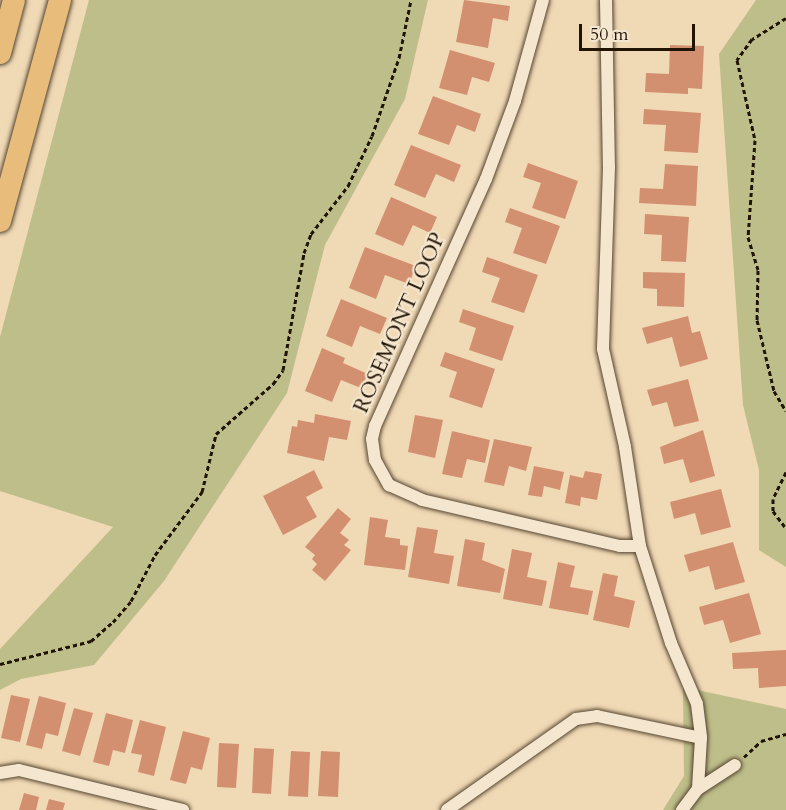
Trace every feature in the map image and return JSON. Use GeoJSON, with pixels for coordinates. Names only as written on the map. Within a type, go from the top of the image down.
{"type":"FeatureCollection","features":[{"type":"Feature","properties":{"kind":"highway"},"geometry":{"type":"LineString","coordinates":[[0,53],[14,0]]}},
{"type":"Feature","properties":{"kind":"highway"},"geometry":{"type":"LineString","coordinates":[[0,221],[60,0]]}},
{"type":"Feature","properties":{"kind":"street","name":"ROSEMONT LOOP"},"geometry":{"type":"LineString","coordinates":[[543,0],[515,100],[486,179],[375,426],[372,439],[375,460],[389,485],[422,500],[620,546],[640,546]]}},
{"type":"Feature","properties":{"kind":"street"},"geometry":{"type":"LineString","coordinates":[[606,0],[609,167],[603,349],[627,456],[640,546],[671,642],[697,704],[700,738],[698,789]]}},
{"type":"Feature","properties":{"kind":"street"},"geometry":{"type":"LineString","coordinates":[[447,810],[576,719],[597,716],[700,738]]}},
{"type":"Feature","properties":{"kind":"street"},"geometry":{"type":"LineString","coordinates":[[682,810],[698,789],[735,765]]}},
{"type":"Feature","properties":{"kind":"street"},"geometry":{"type":"LineString","coordinates":[[0,773],[19,770],[183,810]]}},
{"type":"Feature","properties":{"kind":"path"},"geometry":{"type":"LineString","coordinates":[[0,664],[91,641],[118,616],[131,601],[155,555],[202,492],[216,434],[273,384],[284,370],[304,253],[311,234],[348,186],[372,136],[399,58],[411,0]]}},
{"type":"Feature","properties":{"kind":"path"},"geometry":{"type":"LineString","coordinates":[[786,18],[752,39],[737,60],[751,110],[754,140],[748,237],[758,270],[757,320],[774,391],[786,411]]}},
{"type":"Feature","properties":{"kind":"path"},"geometry":{"type":"LineString","coordinates":[[786,471],[773,499],[773,511],[786,528]]}},
{"type":"Feature","properties":{"kind":"path"},"geometry":{"type":"LineString","coordinates":[[735,765],[761,741],[786,734]]}},
{"type":"Feature","properties":{"kind":"green space"},"geometry":{"type":"Polygon","coordinates":[[[89,0],[428,0],[405,99],[325,245],[287,393],[164,581],[94,665],[21,679],[0,690],[0,649],[113,527],[0,491],[0,337],[89,0]]]}},
{"type":"Feature","properties":{"kind":"green space"},"geometry":{"type":"Polygon","coordinates":[[[756,0],[786,0],[786,567],[759,550],[759,470],[743,405],[719,54],[756,0]]]}},
{"type":"Feature","properties":{"kind":"green space"},"geometry":{"type":"Polygon","coordinates":[[[683,687],[786,709],[786,810],[663,810],[684,776],[683,687]]]}},
{"type":"Feature","properties":{"kind":"building"},"geometry":{"type":"Polygon","coordinates":[[[464,0],[510,6],[508,21],[493,18],[488,48],[456,42],[464,0]]]}},
{"type":"Feature","properties":{"kind":"building"},"geometry":{"type":"Polygon","coordinates":[[[670,45],[704,46],[702,89],[688,88],[688,94],[645,92],[646,73],[669,74],[670,45]]]}},
{"type":"Feature","properties":{"kind":"building"},"geometry":{"type":"Polygon","coordinates":[[[450,50],[495,63],[489,82],[472,77],[467,95],[439,88],[450,50]]]}},
{"type":"Feature","properties":{"kind":"building"},"geometry":{"type":"Polygon","coordinates":[[[433,96],[481,114],[475,132],[457,125],[449,145],[418,134],[433,96]]]}},
{"type":"Feature","properties":{"kind":"building"},"geometry":{"type":"Polygon","coordinates":[[[644,109],[701,113],[698,153],[664,151],[666,125],[643,124],[644,109]]]}},
{"type":"Feature","properties":{"kind":"building"},"geometry":{"type":"Polygon","coordinates":[[[411,145],[461,165],[454,182],[436,174],[425,198],[394,185],[411,145]]]}},
{"type":"Feature","properties":{"kind":"building"},"geometry":{"type":"Polygon","coordinates":[[[528,163],[578,181],[565,219],[532,208],[541,183],[523,177],[528,163]]]}},
{"type":"Feature","properties":{"kind":"building"},"geometry":{"type":"Polygon","coordinates":[[[665,164],[698,166],[696,206],[639,203],[640,188],[663,189],[665,164]]]}},
{"type":"Feature","properties":{"kind":"building"},"geometry":{"type":"Polygon","coordinates":[[[391,197],[437,217],[430,233],[413,225],[403,246],[375,234],[391,197]]]}},
{"type":"Feature","properties":{"kind":"building"},"geometry":{"type":"Polygon","coordinates":[[[510,208],[560,226],[546,264],[513,253],[522,228],[505,222],[510,208]]]}},
{"type":"Feature","properties":{"kind":"building"},"geometry":{"type":"Polygon","coordinates":[[[645,214],[689,217],[686,262],[661,261],[662,235],[644,234],[645,214]]]}},
{"type":"Feature","properties":{"kind":"building"},"geometry":{"type":"Polygon","coordinates":[[[365,247],[416,266],[409,284],[385,275],[376,299],[349,288],[365,247]]]}},
{"type":"Feature","properties":{"kind":"building"},"geometry":{"type":"Polygon","coordinates":[[[487,257],[538,275],[524,313],[491,302],[500,278],[482,272],[487,257]]]}},
{"type":"Feature","properties":{"kind":"building"},"geometry":{"type":"Polygon","coordinates":[[[643,272],[685,273],[684,307],[657,306],[657,289],[643,288],[643,272]]]}},
{"type":"Feature","properties":{"kind":"building"},"geometry":{"type":"Polygon","coordinates":[[[341,299],[387,318],[380,334],[360,326],[352,347],[326,336],[341,299]]]}},
{"type":"Feature","properties":{"kind":"building"},"geometry":{"type":"Polygon","coordinates":[[[463,309],[514,326],[502,361],[469,350],[476,328],[459,322],[463,309]]]}},
{"type":"Feature","properties":{"kind":"building"},"geometry":{"type":"Polygon","coordinates":[[[688,316],[692,333],[700,331],[708,359],[680,367],[672,337],[647,344],[642,328],[688,316]]]}},
{"type":"Feature","properties":{"kind":"building"},"geometry":{"type":"Polygon","coordinates":[[[322,348],[345,358],[343,363],[368,374],[361,388],[341,380],[332,402],[305,391],[322,348]]]}},
{"type":"Feature","properties":{"kind":"building"},"geometry":{"type":"Polygon","coordinates":[[[445,352],[495,369],[482,408],[449,397],[457,372],[440,366],[445,352]]]}},
{"type":"Feature","properties":{"kind":"building"},"geometry":{"type":"Polygon","coordinates":[[[688,379],[699,421],[674,427],[667,402],[652,406],[647,390],[688,379]]]}},
{"type":"Feature","properties":{"kind":"building"},"geometry":{"type":"Polygon","coordinates":[[[315,414],[351,421],[347,440],[329,437],[324,461],[287,453],[292,426],[297,427],[298,420],[314,423],[315,414]]]}},
{"type":"Feature","properties":{"kind":"building"},"geometry":{"type":"Polygon","coordinates":[[[415,415],[443,420],[435,458],[408,452],[415,415]]]}},
{"type":"Feature","properties":{"kind":"building"},"geometry":{"type":"Polygon","coordinates":[[[703,430],[715,476],[690,483],[683,459],[664,464],[660,447],[703,430]]]}},
{"type":"Feature","properties":{"kind":"building"},"geometry":{"type":"Polygon","coordinates":[[[452,431],[490,440],[485,463],[467,459],[462,478],[442,474],[452,431]]]}},
{"type":"Feature","properties":{"kind":"building"},"geometry":{"type":"Polygon","coordinates":[[[494,439],[532,447],[526,471],[509,466],[504,486],[484,482],[494,439]]]}},
{"type":"Feature","properties":{"kind":"building"},"geometry":{"type":"Polygon","coordinates":[[[534,466],[564,472],[560,490],[544,486],[542,497],[528,495],[534,466]]]}},
{"type":"Feature","properties":{"kind":"building"},"geometry":{"type":"Polygon","coordinates":[[[314,470],[323,488],[306,497],[317,517],[283,535],[263,496],[314,470]]]}},
{"type":"Feature","properties":{"kind":"building"},"geometry":{"type":"Polygon","coordinates":[[[585,471],[602,474],[597,500],[581,497],[580,506],[565,503],[570,475],[583,478],[585,471]]]}},
{"type":"Feature","properties":{"kind":"building"},"geometry":{"type":"Polygon","coordinates":[[[721,489],[731,527],[701,535],[695,513],[674,519],[670,502],[721,489]]]}},
{"type":"Feature","properties":{"kind":"building"},"geometry":{"type":"Polygon","coordinates":[[[338,508],[351,519],[340,533],[349,540],[344,545],[351,550],[325,581],[312,570],[317,564],[312,559],[315,555],[305,547],[338,508]]]}},
{"type":"Feature","properties":{"kind":"building"},"geometry":{"type":"Polygon","coordinates":[[[370,517],[388,520],[385,537],[400,539],[400,545],[408,546],[405,570],[364,565],[370,517]]]}},
{"type":"Feature","properties":{"kind":"building"},"geometry":{"type":"Polygon","coordinates":[[[417,527],[438,530],[434,553],[454,556],[449,584],[408,577],[417,527]]]}},
{"type":"Feature","properties":{"kind":"building"},"geometry":{"type":"Polygon","coordinates":[[[465,539],[485,543],[482,560],[505,569],[500,593],[457,586],[465,539]]]}},
{"type":"Feature","properties":{"kind":"building"},"geometry":{"type":"Polygon","coordinates":[[[733,542],[745,582],[715,590],[709,566],[689,572],[684,555],[733,542]]]}},
{"type":"Feature","properties":{"kind":"building"},"geometry":{"type":"Polygon","coordinates":[[[512,549],[532,553],[527,577],[547,581],[542,606],[503,599],[512,549]]]}},
{"type":"Feature","properties":{"kind":"building"},"geometry":{"type":"Polygon","coordinates":[[[558,562],[575,566],[570,587],[593,591],[588,615],[549,608],[558,562]]]}},
{"type":"Feature","properties":{"kind":"building"},"geometry":{"type":"Polygon","coordinates":[[[603,573],[618,576],[614,596],[635,601],[629,628],[593,620],[603,573]]]}},
{"type":"Feature","properties":{"kind":"building"},"geometry":{"type":"Polygon","coordinates":[[[749,593],[761,634],[730,643],[723,620],[704,625],[699,607],[749,593]]]}},
{"type":"Feature","properties":{"kind":"building"},"geometry":{"type":"Polygon","coordinates":[[[786,650],[786,686],[759,688],[758,668],[733,669],[732,653],[786,650]]]}},
{"type":"Feature","properties":{"kind":"building"},"geometry":{"type":"Polygon","coordinates":[[[11,695],[30,699],[20,742],[1,738],[11,695]]]}},
{"type":"Feature","properties":{"kind":"building"},"geometry":{"type":"Polygon","coordinates":[[[39,696],[66,703],[58,736],[46,733],[42,749],[26,745],[39,696]]]}},
{"type":"Feature","properties":{"kind":"building"},"geometry":{"type":"Polygon","coordinates":[[[74,708],[93,713],[80,756],[62,751],[74,708]]]}},
{"type":"Feature","properties":{"kind":"building"},"geometry":{"type":"Polygon","coordinates":[[[106,713],[133,720],[125,753],[113,750],[109,766],[93,762],[106,713]]]}},
{"type":"Feature","properties":{"kind":"building"},"geometry":{"type":"Polygon","coordinates":[[[140,720],[166,727],[154,776],[138,772],[142,755],[131,753],[140,720]]]}},
{"type":"Feature","properties":{"kind":"building"},"geometry":{"type":"Polygon","coordinates":[[[183,731],[210,738],[202,770],[191,767],[186,784],[170,780],[183,731]]]}},
{"type":"Feature","properties":{"kind":"building"},"geometry":{"type":"Polygon","coordinates":[[[219,743],[239,744],[236,788],[217,787],[219,743]]]}},
{"type":"Feature","properties":{"kind":"building"},"geometry":{"type":"Polygon","coordinates":[[[254,748],[274,749],[271,794],[252,793],[254,748]]]}},
{"type":"Feature","properties":{"kind":"building"},"geometry":{"type":"Polygon","coordinates":[[[291,751],[310,752],[308,797],[288,796],[291,751]]]}},
{"type":"Feature","properties":{"kind":"building"},"geometry":{"type":"Polygon","coordinates":[[[321,751],[340,752],[338,797],[318,796],[321,751]]]}},
{"type":"Feature","properties":{"kind":"building"},"geometry":{"type":"Polygon","coordinates":[[[24,793],[39,797],[36,810],[19,810],[24,793]]]}},
{"type":"Feature","properties":{"kind":"building"},"geometry":{"type":"Polygon","coordinates":[[[49,799],[65,803],[63,810],[46,810],[49,799]]]}}]}
